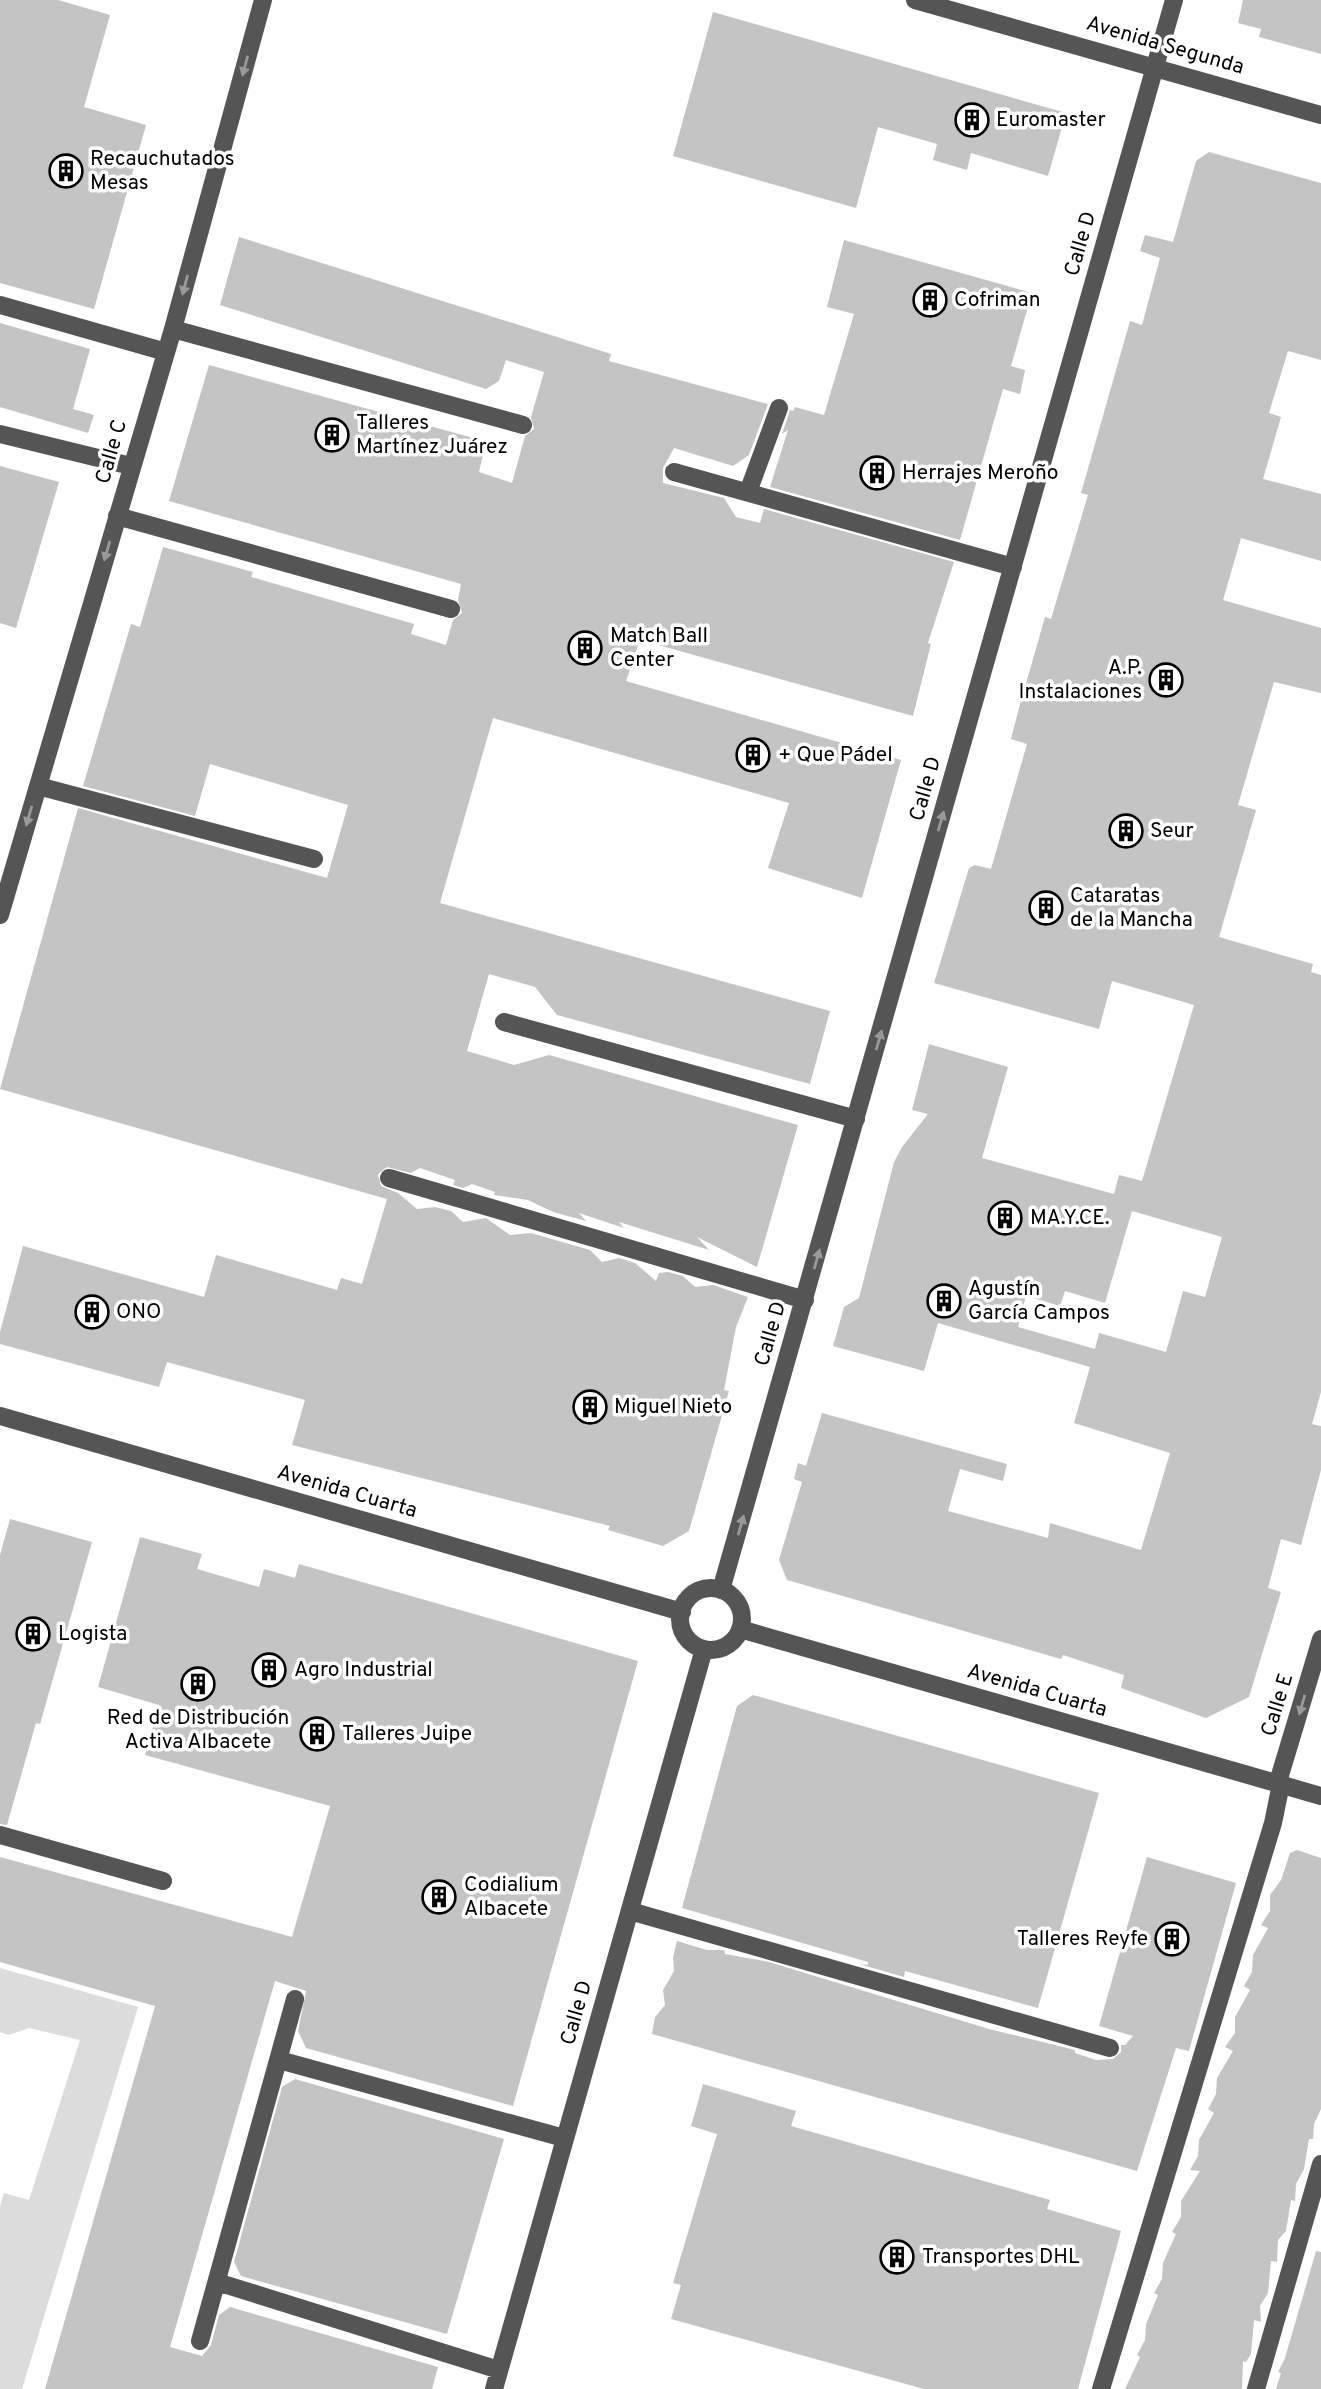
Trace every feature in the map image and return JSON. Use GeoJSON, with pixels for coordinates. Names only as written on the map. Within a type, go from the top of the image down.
{"type":"FeatureCollection","features":[{"type":"Feature","properties":{"kind":"street","name":"Calle C"},"geometry":{"type":"LineString","coordinates":[[0,915],[173,329],[263,0]]}},
{"type":"Feature","properties":{"kind":"street","name":"Avenida Segunda"},"geometry":{"type":"LineString","coordinates":[[915,0],[1156,66],[1321,115]]}},
{"type":"Feature","properties":{"kind":"street","name":"Calle D"},"geometry":{"type":"LineString","coordinates":[[721,1590],[1174,0]]}},
{"type":"Feature","properties":{"kind":"street"},"geometry":{"type":"LineString","coordinates":[[0,305],[166,352]]}},
{"type":"Feature","properties":{"kind":"street"},"geometry":{"type":"LineString","coordinates":[[173,329],[523,425]]}},
{"type":"Feature","properties":{"kind":"street"},"geometry":{"type":"LineString","coordinates":[[748,492],[779,408]]}},
{"type":"Feature","properties":{"kind":"street"},"geometry":{"type":"LineString","coordinates":[[0,434],[131,466]]}},
{"type":"Feature","properties":{"kind":"street"},"geometry":{"type":"LineString","coordinates":[[674,471],[1013,567]]}},
{"type":"Feature","properties":{"kind":"street"},"geometry":{"type":"LineString","coordinates":[[117,516],[452,609]]}},
{"type":"Feature","properties":{"kind":"street"},"geometry":{"type":"LineString","coordinates":[[38,786],[314,859]]}},
{"type":"Feature","properties":{"kind":"street"},"geometry":{"type":"LineString","coordinates":[[504,1022],[856,1119]]}},
{"type":"Feature","properties":{"kind":"street"},"geometry":{"type":"LineString","coordinates":[[389,1178],[805,1300]]}},
{"type":"Feature","properties":{"kind":"street","name":"Avenida Cuarta"},"geometry":{"type":"LineString","coordinates":[[0,1416],[682,1612]]}},
{"type":"Feature","properties":{"kind":"street"},"geometry":{"type":"LineString","coordinates":[[700,1590],[721,1590],[739,1605],[742,1618],[740,1629],[728,1645],[718,1650],[704,1649],[693,1644],[686,1636],[681,1625],[682,1612],[690,1597],[700,1590]]}},
{"type":"Feature","properties":{"kind":"street","name":"Avenida Cuarta"},"geometry":{"type":"LineString","coordinates":[[740,1629],[1321,1796]]}},
{"type":"Feature","properties":{"kind":"street","name":"Calle E"},"geometry":{"type":"LineString","coordinates":[[1101,2389],[1273,1823],[1279,1784],[1321,1639]]}},
{"type":"Feature","properties":{"kind":"street","name":"Calle D"},"geometry":{"type":"LineString","coordinates":[[494,2389],[704,1649]]}},
{"type":"Feature","properties":{"kind":"street"},"geometry":{"type":"LineString","coordinates":[[0,1835],[163,1881]]}},
{"type":"Feature","properties":{"kind":"street"},"geometry":{"type":"LineString","coordinates":[[630,1911],[1110,2048]]}},
{"type":"Feature","properties":{"kind":"street"},"geometry":{"type":"LineString","coordinates":[[200,2341],[295,1999]]}},
{"type":"Feature","properties":{"kind":"street"},"geometry":{"type":"LineString","coordinates":[[279,2060],[564,2138]]}},
{"type":"Feature","properties":{"kind":"street"},"geometry":{"type":"LineString","coordinates":[[1256,2389],[1321,2164]]}},
{"type":"Feature","properties":{"kind":"street"},"geometry":{"type":"LineString","coordinates":[[217,2283],[499,2370]]}},
{"type":"Feature","properties":{"kind":"shaded area"},"geometry":{"type":"Polygon","coordinates":[[[0,1968],[138,2007],[22,2389],[0,2389],[0,2206],[4,2193],[29,2200],[80,2040],[29,2028],[9,2035],[0,2032],[0,1968]]]}},
{"type":"Feature","properties":{"kind":"building","name":"Recauchutados Mesas"},"geometry":{"type":"Polygon","coordinates":[[[0,0],[58,0],[110,15],[84,107],[146,125],[94,309],[0,283],[0,0]]]}},
{"type":"Feature","properties":{"kind":"building"},"geometry":{"type":"Polygon","coordinates":[[[1243,0],[1321,0],[1321,54],[1259,37],[1261,29],[1238,23],[1243,0]]]}},
{"type":"Feature","properties":{"kind":"building"},"geometry":{"type":"Polygon","coordinates":[[[713,12],[1066,113],[1048,176],[971,153],[967,170],[933,160],[937,144],[878,127],[856,208],[673,156],[713,12]]]}},
{"type":"Feature","properties":{"kind":"building"},"geometry":{"type":"Polygon","coordinates":[[[1209,152],[1321,183],[1321,360],[1288,351],[1269,413],[1281,417],[1263,479],[1321,494],[1321,561],[1241,538],[1223,600],[1321,628],[1321,693],[1274,682],[1238,805],[1256,810],[1219,937],[1313,964],[1311,972],[1321,975],[1321,1392],[1312,1424],[1321,1426],[1321,1470],[1301,1545],[1281,1539],[1268,1588],[1281,1592],[1249,1697],[1206,1718],[1121,1688],[1124,1675],[1063,1655],[1061,1659],[787,1580],[779,1560],[802,1482],[794,1479],[798,1463],[806,1466],[822,1413],[1007,1464],[1003,1481],[960,1469],[948,1511],[1048,1538],[1050,1523],[1141,1550],[1170,1453],[1074,1423],[1090,1367],[938,1323],[924,1371],[833,1346],[844,1307],[859,1298],[894,1162],[902,1147],[928,1114],[912,1110],[929,1044],[1008,1067],[982,1158],[1114,1194],[1119,1175],[1142,1181],[1194,1005],[1112,981],[1099,1029],[934,983],[969,868],[975,865],[991,869],[1027,744],[1011,739],[1019,708],[1045,617],[1051,619],[1088,495],[1081,493],[1130,321],[1142,325],[1160,258],[1140,251],[1145,235],[1173,242],[1196,161],[1209,152]],[[1132,1211],[1105,1303],[1065,1291],[1060,1306],[1026,1296],[1018,1327],[1095,1349],[1099,1333],[1166,1352],[1183,1291],[1205,1297],[1222,1237],[1132,1211]]]}},
{"type":"Feature","properties":{"kind":"building"},"geometry":{"type":"Polygon","coordinates":[[[239,237],[611,354],[609,361],[768,404],[749,455],[733,466],[674,448],[663,468],[663,483],[724,498],[736,517],[760,523],[764,509],[954,562],[928,643],[931,644],[913,716],[640,640],[626,681],[901,760],[862,898],[768,868],[789,803],[493,718],[440,903],[830,1011],[810,1084],[557,1015],[535,987],[489,974],[467,1051],[514,1065],[549,1055],[798,1125],[757,1267],[697,1237],[709,1250],[619,1222],[624,1228],[579,1213],[586,1221],[553,1212],[528,1200],[494,1195],[495,1192],[472,1184],[463,1188],[453,1185],[455,1180],[420,1168],[411,1173],[387,1167],[378,1174],[381,1186],[398,1193],[417,1209],[435,1207],[451,1211],[463,1222],[486,1218],[510,1235],[531,1233],[590,1250],[602,1262],[619,1258],[635,1263],[656,1281],[659,1273],[668,1272],[683,1276],[695,1287],[713,1285],[748,1297],[736,1327],[724,1390],[729,1391],[689,1531],[663,1546],[608,1530],[610,1526],[292,1445],[305,1400],[167,1362],[159,1387],[0,1344],[0,1332],[23,1246],[204,1297],[216,1255],[337,1290],[341,1278],[362,1284],[387,1199],[0,1089],[78,808],[327,878],[348,805],[210,764],[195,816],[83,786],[131,624],[140,627],[163,547],[253,572],[251,577],[414,624],[411,634],[446,645],[453,620],[462,613],[458,600],[461,584],[169,501],[209,365],[477,439],[484,451],[479,472],[512,483],[525,436],[534,429],[531,417],[544,372],[506,360],[499,381],[486,389],[220,305],[239,237]]]}},
{"type":"Feature","properties":{"kind":"building"},"geometry":{"type":"Polygon","coordinates":[[[844,240],[1032,293],[1011,366],[1025,370],[1020,394],[1003,389],[960,540],[770,487],[788,430],[782,434],[790,410],[793,411],[795,407],[824,415],[854,314],[827,307],[844,240]]]}},
{"type":"Feature","properties":{"kind":"building"},"geometry":{"type":"Polygon","coordinates":[[[0,323],[90,349],[73,409],[94,415],[88,433],[0,407],[0,323]]]}},
{"type":"Feature","properties":{"kind":"building"},"geometry":{"type":"Polygon","coordinates":[[[0,466],[59,482],[16,628],[0,623],[0,466]]]}},
{"type":"Feature","properties":{"kind":"building","name":"Logista"},"geometry":{"type":"Polygon","coordinates":[[[10,1519],[92,1542],[40,1724],[36,1723],[7,1825],[0,1824],[0,1555],[10,1519]]]}},
{"type":"Feature","properties":{"kind":"building"},"geometry":{"type":"Polygon","coordinates":[[[140,1537],[202,1554],[197,1569],[259,1587],[264,1569],[295,1578],[299,1564],[638,1661],[513,2106],[306,2048],[298,2031],[306,1991],[275,1981],[170,2347],[202,2356],[211,2345],[219,2315],[230,2307],[438,2367],[432,2389],[45,2389],[155,2006],[0,1962],[0,1857],[292,1937],[330,1806],[145,1755],[159,1705],[98,1687],[140,1537]]]}},
{"type":"Feature","properties":{"kind":"building"},"geometry":{"type":"Polygon","coordinates":[[[753,1695],[1099,1793],[1038,2008],[905,1971],[904,1977],[859,1964],[868,1965],[868,1962],[682,1908],[737,1706],[753,1695]]]}},
{"type":"Feature","properties":{"kind":"building"},"geometry":{"type":"Polygon","coordinates":[[[1297,1850],[1321,1858],[1321,2109],[1314,2124],[1313,2139],[1309,2139],[1304,2169],[1296,2184],[1295,2201],[1291,2200],[1286,2231],[1278,2240],[1277,2262],[1271,2261],[1268,2293],[1260,2306],[1261,2322],[1254,2320],[1251,2354],[1246,2362],[1243,2361],[1242,2389],[1125,2389],[1140,2357],[1137,2355],[1145,2340],[1146,2324],[1158,2295],[1154,2293],[1162,2279],[1163,2263],[1176,2234],[1172,2232],[1181,2217],[1181,2201],[1200,2171],[1190,2170],[1198,2156],[1199,2140],[1214,2113],[1208,2109],[1216,2094],[1217,2078],[1233,2051],[1225,2047],[1235,2033],[1235,2017],[1250,1990],[1244,1986],[1252,1972],[1253,1955],[1268,1928],[1261,1925],[1270,1911],[1270,1895],[1281,1880],[1290,1853],[1297,1850]]]}},
{"type":"Feature","properties":{"kind":"building"},"geometry":{"type":"Polygon","coordinates":[[[1147,1857],[1236,1883],[1189,2051],[1176,2048],[1137,2171],[652,2034],[655,2017],[665,2005],[663,1990],[674,1971],[673,1957],[677,1941],[769,1962],[989,2029],[1075,2050],[1075,2053],[1096,2060],[1113,2059],[1121,2052],[1121,2045],[1125,2045],[1133,2036],[1099,2026],[1147,1857]]]}},
{"type":"Feature","properties":{"kind":"building"},"geometry":{"type":"Polygon","coordinates":[[[295,2079],[504,2139],[447,2334],[241,2276],[234,2262],[282,2087],[295,2079]]]}},
{"type":"Feature","properties":{"kind":"building","name":"Transportes DHL"},"geometry":{"type":"Polygon","coordinates":[[[703,2084],[796,2111],[791,2126],[1050,2200],[1047,2209],[1121,2231],[1078,2389],[924,2389],[671,2319],[681,2285],[673,2283],[717,2134],[691,2126],[703,2084]]]}},
{"type":"Feature","properties":{"kind":"building"},"geometry":{"type":"Polygon","coordinates":[[[1316,2251],[1321,2252],[1321,2389],[1276,2389],[1281,2373],[1278,2372],[1285,2358],[1316,2251]]]}},
{"type":"Feature","properties":{"kind":"place","name":"Euromaster"},"geometry":{"type":"Point","coordinates":[972,120]}},
{"type":"Feature","properties":{"kind":"place","name":"Recauchutados Mesas"},"geometry":{"type":"Point","coordinates":[66,171]}},
{"type":"Feature","properties":{"kind":"place","name":"Cofriman"},"geometry":{"type":"Point","coordinates":[930,300]}},
{"type":"Feature","properties":{"kind":"place","name":"Talleres Martínez Juárez"},"geometry":{"type":"Point","coordinates":[332,435]}},
{"type":"Feature","properties":{"kind":"place","name":"Herrajes Meroño"},"geometry":{"type":"Point","coordinates":[877,473]}},
{"type":"Feature","properties":{"kind":"place","name":"Match Ball Center"},"geometry":{"type":"Point","coordinates":[585,648]}},
{"type":"Feature","properties":{"kind":"place","name":"A.P. Instalaciones"},"geometry":{"type":"Point","coordinates":[1166,680]}},
{"type":"Feature","properties":{"kind":"place","name":"+ Que Pádel"},"geometry":{"type":"Point","coordinates":[753,755]}},
{"type":"Feature","properties":{"kind":"place","name":"Seur"},"geometry":{"type":"Point","coordinates":[1126,831]}},
{"type":"Feature","properties":{"kind":"place","name":"Cataratas de la Mancha"},"geometry":{"type":"Point","coordinates":[1046,908]}},
{"type":"Feature","properties":{"kind":"place","name":"MA.Y.CE."},"geometry":{"type":"Point","coordinates":[1005,1218]}},
{"type":"Feature","properties":{"kind":"place","name":"Agustín García Campos"},"geometry":{"type":"Point","coordinates":[944,1301]}},
{"type":"Feature","properties":{"kind":"place","name":"ONO"},"geometry":{"type":"Point","coordinates":[92,1312]}},
{"type":"Feature","properties":{"kind":"place","name":"Miguel Nieto"},"geometry":{"type":"Point","coordinates":[590,1407]}},
{"type":"Feature","properties":{"kind":"place","name":"Logista"},"geometry":{"type":"Point","coordinates":[33,1634]}},
{"type":"Feature","properties":{"kind":"place","name":"Agro Industrial"},"geometry":{"type":"Point","coordinates":[269,1670]}},
{"type":"Feature","properties":{"kind":"place","name":"Red de Distribución Activa Albacete"},"geometry":{"type":"Point","coordinates":[198,1684]}},
{"type":"Feature","properties":{"kind":"place","name":"Talleres Juipe"},"geometry":{"type":"Point","coordinates":[317,1734]}},
{"type":"Feature","properties":{"kind":"place","name":"Codialium Albacete"},"geometry":{"type":"Point","coordinates":[439,1897]}},
{"type":"Feature","properties":{"kind":"place","name":"Talleres Reyfe"},"geometry":{"type":"Point","coordinates":[1172,1939]}},
{"type":"Feature","properties":{"kind":"place","name":"Transportes DHL"},"geometry":{"type":"Point","coordinates":[897,2257]}}]}
